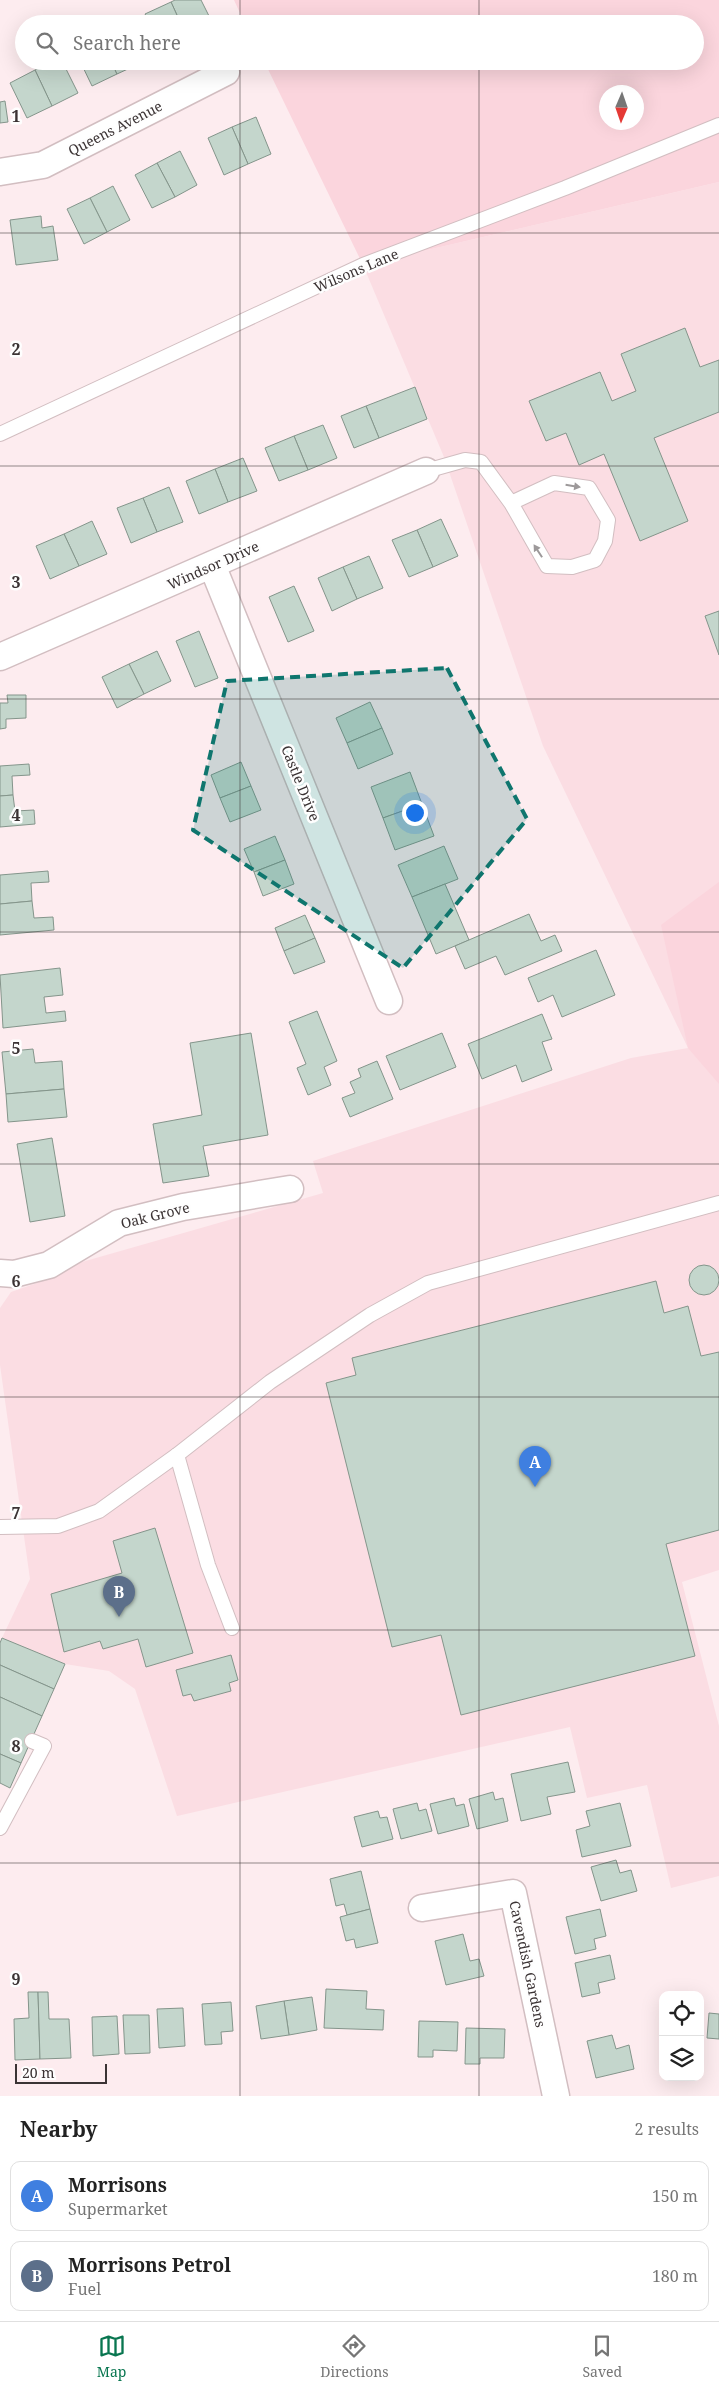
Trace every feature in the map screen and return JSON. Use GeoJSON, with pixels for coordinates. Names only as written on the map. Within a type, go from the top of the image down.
{"type":"FeatureCollection","features":[{"type":"Feature","properties":{"kind":"street","name":"Queens Avenue"},"geometry":{"type":"LineString","coordinates":[[0,172],[43,165],[226,72]]}},
{"type":"Feature","properties":{"kind":"street","name":"Windsor Drive"},"geometry":{"type":"LineString","coordinates":[[0,658],[426,471]]}},
{"type":"Feature","properties":{"kind":"street","name":"Castle Drive"},"geometry":{"type":"LineString","coordinates":[[212,565],[389,1001]]}},
{"type":"Feature","properties":{"kind":"street","name":"Oak Grove"},"geometry":{"type":"LineString","coordinates":[[0,1273],[14,1274],[49,1264],[119,1223],[183,1207],[290,1189]]}},
{"type":"Feature","properties":{"kind":"street","name":"Cavendish Gardens"},"geometry":{"type":"LineString","coordinates":[[422,1908],[513,1893],[556,2096]]}},
{"type":"Feature","properties":{"kind":"lane","name":"Wilsons Lane"},"geometry":{"type":"LineString","coordinates":[[0,434],[363,265],[565,188],[719,125]]}},
{"type":"Feature","properties":{"kind":"lane"},"geometry":{"type":"LineString","coordinates":[[426,471],[465,460],[481,462],[511,503],[548,566],[572,566],[595,560],[605,541],[608,520],[588,488],[554,483],[511,503]]}},
{"type":"Feature","properties":{"kind":"lane"},"geometry":{"type":"LineString","coordinates":[[0,1527],[58,1526],[99,1511],[177,1455],[270,1382],[370,1315],[428,1284],[719,1203]]}},
{"type":"Feature","properties":{"kind":"lane"},"geometry":{"type":"LineString","coordinates":[[177,1455],[208,1565],[232,1628]]}},
{"type":"Feature","properties":{"kind":"lane"},"geometry":{"type":"LineString","coordinates":[[0,1828],[44,1746],[32,1741]]}},
{"type":"Feature","properties":{"kind":"highlighted area"},"geometry":{"type":"Polygon","coordinates":[[[447,668],[527,819],[403,968],[193,830],[227,681],[447,668]]]}},
{"type":"Feature","properties":{"kind":"shaded area"},"geometry":{"type":"Polygon","coordinates":[[[234,0],[719,0],[719,182],[363,265],[268,70],[704,70],[704,15],[241,15],[234,0]]]}},
{"type":"Feature","properties":{"kind":"shaded area"},"geometry":{"type":"Polygon","coordinates":[[[719,182],[719,1570],[682,1582],[719,1726],[719,1876],[671,1888],[647,1785],[587,1798],[570,1727],[177,1816],[135,1689],[109,1671],[65,1664],[2,1638],[30,1579],[0,1365],[0,1308],[11,1292],[37,1283],[75,1264],[323,1193],[313,1161],[631,1058],[688,1048],[543,746],[444,457],[363,265],[719,182]]]}},
{"type":"Feature","properties":{"kind":"shaded area"},"geometry":{"type":"Polygon","coordinates":[[[719,882],[719,1084],[688,1048],[661,925],[719,882]]]}},
{"type":"Feature","properties":{"kind":"building"},"geometry":{"type":"Polygon","coordinates":[[[175,0],[201,0],[208,15],[177,15],[171,2],[175,0]]]}},
{"type":"Feature","properties":{"kind":"building"},"geometry":{"type":"Polygon","coordinates":[[[171,2],[177,15],[146,15],[171,2]]]}},
{"type":"Feature","properties":{"kind":"building"},"geometry":{"type":"Polygon","coordinates":[[[35,70],[66,70],[78,93],[52,106],[35,70]]]}},
{"type":"Feature","properties":{"kind":"building"},"geometry":{"type":"Polygon","coordinates":[[[35,70],[52,106],[27,118],[10,83],[35,70]]]}},
{"type":"Feature","properties":{"kind":"building"},"geometry":{"type":"Polygon","coordinates":[[[84,70],[115,70],[117,74],[92,86],[84,70]]]}},
{"type":"Feature","properties":{"kind":"building"},"geometry":{"type":"Polygon","coordinates":[[[115,70],[126,70],[117,74],[115,70]]]}},
{"type":"Feature","properties":{"kind":"building"},"geometry":{"type":"Polygon","coordinates":[[[5,101],[8,122],[0,123],[0,102],[5,101]]]}},
{"type":"Feature","properties":{"kind":"building"},"geometry":{"type":"Polygon","coordinates":[[[256,117],[271,154],[248,164],[232,127],[256,117]]]}},
{"type":"Feature","properties":{"kind":"building"},"geometry":{"type":"Polygon","coordinates":[[[232,127],[248,164],[224,175],[208,138],[232,127]]]}},
{"type":"Feature","properties":{"kind":"building"},"geometry":{"type":"Polygon","coordinates":[[[180,151],[197,185],[175,197],[157,163],[180,151]]]}},
{"type":"Feature","properties":{"kind":"building"},"geometry":{"type":"Polygon","coordinates":[[[157,163],[175,197],[152,208],[135,175],[157,163]]]}},
{"type":"Feature","properties":{"kind":"building"},"geometry":{"type":"Polygon","coordinates":[[[113,186],[130,220],[107,232],[90,198],[113,186]]]}},
{"type":"Feature","properties":{"kind":"building"},"geometry":{"type":"Polygon","coordinates":[[[90,198],[107,232],[84,244],[67,209],[90,198]]]}},
{"type":"Feature","properties":{"kind":"building"},"geometry":{"type":"Polygon","coordinates":[[[41,216],[42,228],[53,226],[58,260],[16,265],[10,220],[41,216]]]}},
{"type":"Feature","properties":{"kind":"building"},"geometry":{"type":"Polygon","coordinates":[[[685,328],[700,367],[719,360],[719,412],[654,438],[688,521],[640,541],[604,454],[579,465],[566,433],[546,441],[529,401],[600,372],[612,401],[636,391],[621,354],[685,328]]]}},
{"type":"Feature","properties":{"kind":"building"},"geometry":{"type":"Polygon","coordinates":[[[415,387],[427,419],[379,438],[366,406],[415,387]]]}},
{"type":"Feature","properties":{"kind":"building"},"geometry":{"type":"Polygon","coordinates":[[[366,406],[379,438],[354,448],[341,416],[366,406]]]}},
{"type":"Feature","properties":{"kind":"building"},"geometry":{"type":"Polygon","coordinates":[[[323,425],[337,458],[308,470],[294,436],[323,425]]]}},
{"type":"Feature","properties":{"kind":"building"},"geometry":{"type":"Polygon","coordinates":[[[294,436],[308,470],[279,481],[265,448],[294,436]]]}},
{"type":"Feature","properties":{"kind":"building"},"geometry":{"type":"Polygon","coordinates":[[[243,458],[257,491],[228,502],[215,469],[243,458]]]}},
{"type":"Feature","properties":{"kind":"building"},"geometry":{"type":"Polygon","coordinates":[[[215,469],[228,502],[199,514],[186,481],[215,469]]]}},
{"type":"Feature","properties":{"kind":"building"},"geometry":{"type":"Polygon","coordinates":[[[169,487],[183,522],[157,532],[143,498],[169,487]]]}},
{"type":"Feature","properties":{"kind":"building"},"geometry":{"type":"Polygon","coordinates":[[[143,498],[157,532],[131,543],[117,508],[143,498]]]}},
{"type":"Feature","properties":{"kind":"building"},"geometry":{"type":"Polygon","coordinates":[[[441,519],[458,556],[433,567],[417,530],[441,519]]]}},
{"type":"Feature","properties":{"kind":"building"},"geometry":{"type":"Polygon","coordinates":[[[92,521],[107,554],[79,566],[64,534],[92,521]]]}},
{"type":"Feature","properties":{"kind":"building"},"geometry":{"type":"Polygon","coordinates":[[[417,530],[433,567],[409,577],[392,540],[417,530]]]}},
{"type":"Feature","properties":{"kind":"building"},"geometry":{"type":"Polygon","coordinates":[[[64,534],[79,566],[50,579],[36,546],[64,534]]]}},
{"type":"Feature","properties":{"kind":"building"},"geometry":{"type":"Polygon","coordinates":[[[369,556],[383,588],[357,599],[343,567],[369,556]]]}},
{"type":"Feature","properties":{"kind":"building"},"geometry":{"type":"Polygon","coordinates":[[[343,567],[357,599],[332,611],[318,578],[343,567]]]}},
{"type":"Feature","properties":{"kind":"building"},"geometry":{"type":"Polygon","coordinates":[[[294,586],[314,631],[288,642],[269,597],[294,586]]]}},
{"type":"Feature","properties":{"kind":"building"},"geometry":{"type":"Polygon","coordinates":[[[719,611],[719,655],[705,616],[719,611]]]}},
{"type":"Feature","properties":{"kind":"building"},"geometry":{"type":"Polygon","coordinates":[[[199,631],[218,678],[195,687],[176,641],[199,631]]]}},
{"type":"Feature","properties":{"kind":"building"},"geometry":{"type":"Polygon","coordinates":[[[157,651],[171,681],[144,694],[129,664],[157,651]]]}},
{"type":"Feature","properties":{"kind":"building"},"geometry":{"type":"Polygon","coordinates":[[[129,664],[144,694],[117,708],[102,677],[129,664]]]}},
{"type":"Feature","properties":{"kind":"building"},"geometry":{"type":"Polygon","coordinates":[[[7,695],[26,695],[26,718],[6,719],[6,728],[0,729],[0,703],[8,703],[7,695]]]}},
{"type":"Feature","properties":{"kind":"building"},"geometry":{"type":"Polygon","coordinates":[[[370,702],[382,728],[347,743],[336,718],[370,702]]]}},
{"type":"Feature","properties":{"kind":"building"},"geometry":{"type":"Polygon","coordinates":[[[382,728],[393,754],[358,769],[347,743],[382,728]]]}},
{"type":"Feature","properties":{"kind":"building"},"geometry":{"type":"Polygon","coordinates":[[[241,762],[251,786],[220,798],[211,775],[241,762]]]}},
{"type":"Feature","properties":{"kind":"building"},"geometry":{"type":"Polygon","coordinates":[[[29,764],[30,775],[12,776],[13,795],[0,796],[0,766],[29,764]]]}},
{"type":"Feature","properties":{"kind":"building"},"geometry":{"type":"Polygon","coordinates":[[[410,772],[422,804],[383,818],[371,787],[410,772]]]}},
{"type":"Feature","properties":{"kind":"building"},"geometry":{"type":"Polygon","coordinates":[[[251,786],[261,810],[230,822],[220,798],[251,786]]]}},
{"type":"Feature","properties":{"kind":"building"},"geometry":{"type":"Polygon","coordinates":[[[13,795],[15,811],[34,810],[35,824],[0,827],[0,796],[13,795]]]}},
{"type":"Feature","properties":{"kind":"building"},"geometry":{"type":"Polygon","coordinates":[[[422,804],[434,836],[395,850],[383,818],[422,804]]]}},
{"type":"Feature","properties":{"kind":"building"},"geometry":{"type":"Polygon","coordinates":[[[275,836],[285,860],[254,872],[244,849],[275,836]]]}},
{"type":"Feature","properties":{"kind":"building"},"geometry":{"type":"Polygon","coordinates":[[[444,846],[458,879],[412,897],[398,865],[444,846]]]}},
{"type":"Feature","properties":{"kind":"building"},"geometry":{"type":"Polygon","coordinates":[[[285,860],[294,884],[263,896],[254,872],[285,860]]]}},
{"type":"Feature","properties":{"kind":"building"},"geometry":{"type":"Polygon","coordinates":[[[48,871],[49,882],[31,883],[32,901],[0,904],[0,875],[48,871]]]}},
{"type":"Feature","properties":{"kind":"building"},"geometry":{"type":"Polygon","coordinates":[[[445,884],[469,940],[436,954],[412,897],[445,884]]]}},
{"type":"Feature","properties":{"kind":"building"},"geometry":{"type":"Polygon","coordinates":[[[32,901],[34,918],[53,917],[54,930],[0,935],[0,904],[32,901]]]}},
{"type":"Feature","properties":{"kind":"building"},"geometry":{"type":"Polygon","coordinates":[[[529,914],[541,941],[555,935],[562,951],[505,975],[496,956],[465,969],[455,946],[529,914]]]}},
{"type":"Feature","properties":{"kind":"building"},"geometry":{"type":"Polygon","coordinates":[[[305,915],[315,938],[284,951],[275,928],[305,915]]]}},
{"type":"Feature","properties":{"kind":"building"},"geometry":{"type":"Polygon","coordinates":[[[315,938],[325,962],[294,974],[284,951],[315,938]]]}},
{"type":"Feature","properties":{"kind":"building"},"geometry":{"type":"Polygon","coordinates":[[[596,950],[615,995],[562,1017],[553,995],[538,1002],[528,978],[596,950]]]}},
{"type":"Feature","properties":{"kind":"building"},"geometry":{"type":"Polygon","coordinates":[[[60,968],[63,995],[44,997],[46,1013],[65,1011],[66,1021],[3,1028],[0,975],[60,968]]]}},
{"type":"Feature","properties":{"kind":"building"},"geometry":{"type":"Polygon","coordinates":[[[317,1011],[337,1061],[324,1067],[331,1085],[308,1095],[297,1068],[306,1064],[289,1022],[317,1011]]]}},
{"type":"Feature","properties":{"kind":"building"},"geometry":{"type":"Polygon","coordinates":[[[542,1014],[552,1039],[542,1042],[552,1070],[522,1082],[516,1065],[482,1079],[468,1044],[542,1014]]]}},
{"type":"Feature","properties":{"kind":"building"},"geometry":{"type":"Polygon","coordinates":[[[251,1033],[268,1135],[203,1146],[209,1176],[163,1183],[153,1124],[202,1115],[190,1043],[251,1033]]]}},
{"type":"Feature","properties":{"kind":"building"},"geometry":{"type":"Polygon","coordinates":[[[442,1033],[456,1067],[400,1090],[386,1056],[442,1033]]]}},
{"type":"Feature","properties":{"kind":"building"},"geometry":{"type":"Polygon","coordinates":[[[33,1049],[35,1063],[62,1061],[64,1089],[6,1094],[2,1052],[33,1049]]]}},
{"type":"Feature","properties":{"kind":"building"},"geometry":{"type":"Polygon","coordinates":[[[377,1061],[393,1099],[350,1117],[342,1098],[355,1093],[350,1082],[361,1077],[358,1069],[377,1061]]]}},
{"type":"Feature","properties":{"kind":"building"},"geometry":{"type":"Polygon","coordinates":[[[64,1089],[67,1117],[8,1122],[6,1094],[64,1089]]]}},
{"type":"Feature","properties":{"kind":"building"},"geometry":{"type":"Polygon","coordinates":[[[52,1138],[65,1216],[30,1222],[17,1144],[52,1138]]]}},
{"type":"Feature","properties":{"kind":"building"},"geometry":{"type":"Polygon","coordinates":[[[704,1265],[715,1269],[719,1280],[715,1291],[704,1295],[693,1291],[689,1280],[693,1269],[704,1265]]]}},
{"type":"Feature","properties":{"kind":"building"},"geometry":{"type":"Polygon","coordinates":[[[656,1281],[664,1313],[688,1306],[701,1356],[719,1352],[719,1530],[666,1544],[695,1656],[461,1715],[441,1635],[392,1647],[326,1383],[356,1375],[352,1358],[656,1281]]]}},
{"type":"Feature","properties":{"kind":"building"},"geometry":{"type":"Polygon","coordinates":[[[155,1528],[193,1653],[146,1667],[138,1639],[103,1649],[100,1641],[64,1652],[51,1594],[122,1573],[113,1541],[155,1528]]]}},
{"type":"Feature","properties":{"kind":"building"},"geometry":{"type":"Polygon","coordinates":[[[2,1638],[65,1664],[54,1689],[0,1665],[0,1643],[2,1638]]]}},
{"type":"Feature","properties":{"kind":"building"},"geometry":{"type":"Polygon","coordinates":[[[231,1655],[238,1680],[229,1683],[231,1691],[194,1701],[191,1694],[183,1696],[176,1670],[231,1655]]]}},
{"type":"Feature","properties":{"kind":"building"},"geometry":{"type":"Polygon","coordinates":[[[0,1665],[54,1689],[42,1716],[0,1697],[0,1665]]]}},
{"type":"Feature","properties":{"kind":"building"},"geometry":{"type":"Polygon","coordinates":[[[0,1697],[42,1716],[21,1763],[0,1754],[0,1697]]]}},
{"type":"Feature","properties":{"kind":"building"},"geometry":{"type":"Polygon","coordinates":[[[0,1754],[21,1763],[10,1788],[0,1783],[0,1754]]]}},
{"type":"Feature","properties":{"kind":"building"},"geometry":{"type":"Polygon","coordinates":[[[568,1762],[575,1792],[547,1797],[551,1814],[521,1821],[511,1774],[568,1762]]]}},
{"type":"Feature","properties":{"kind":"building"},"geometry":{"type":"Polygon","coordinates":[[[493,1792],[495,1800],[503,1798],[508,1821],[477,1829],[469,1799],[493,1792]]]}},
{"type":"Feature","properties":{"kind":"building"},"geometry":{"type":"Polygon","coordinates":[[[454,1798],[456,1806],[464,1804],[469,1826],[438,1834],[430,1804],[454,1798]]]}},
{"type":"Feature","properties":{"kind":"building"},"geometry":{"type":"Polygon","coordinates":[[[417,1803],[419,1811],[426,1809],[432,1831],[401,1839],[393,1809],[417,1803]]]}},
{"type":"Feature","properties":{"kind":"building"},"geometry":{"type":"Polygon","coordinates":[[[620,1803],[631,1846],[582,1857],[576,1830],[590,1826],[586,1811],[620,1803]]]}},
{"type":"Feature","properties":{"kind":"building"},"geometry":{"type":"Polygon","coordinates":[[[378,1811],[380,1818],[387,1817],[393,1839],[362,1847],[354,1817],[378,1811]]]}},
{"type":"Feature","properties":{"kind":"building"},"geometry":{"type":"Polygon","coordinates":[[[616,1860],[620,1873],[631,1870],[637,1891],[601,1901],[591,1867],[616,1860]]]}},
{"type":"Feature","properties":{"kind":"building"},"geometry":{"type":"Polygon","coordinates":[[[361,1871],[370,1909],[347,1915],[344,1904],[336,1906],[330,1879],[361,1871]]]}},
{"type":"Feature","properties":{"kind":"building"},"geometry":{"type":"Polygon","coordinates":[[[370,1909],[378,1943],[356,1948],[354,1939],[346,1941],[340,1917],[370,1909]]]}},
{"type":"Feature","properties":{"kind":"building"},"geometry":{"type":"Polygon","coordinates":[[[600,1909],[606,1936],[594,1939],[596,1949],[575,1954],[566,1917],[600,1909]]]}},
{"type":"Feature","properties":{"kind":"building"},"geometry":{"type":"Polygon","coordinates":[[[463,1934],[470,1961],[479,1959],[484,1976],[446,1985],[435,1941],[463,1934]]]}},
{"type":"Feature","properties":{"kind":"building"},"geometry":{"type":"Polygon","coordinates":[[[610,1955],[615,1979],[598,1983],[600,1993],[582,1997],[575,1963],[610,1955]]]}},
{"type":"Feature","properties":{"kind":"building"},"geometry":{"type":"Polygon","coordinates":[[[326,1989],[367,1991],[366,2009],[384,2010],[383,2030],[324,2028],[326,1989]]]}},
{"type":"Feature","properties":{"kind":"building"},"geometry":{"type":"Polygon","coordinates":[[[28,1992],[38,1992],[40,2059],[15,2060],[14,2019],[29,2018],[28,1992]]]}},
{"type":"Feature","properties":{"kind":"building"},"geometry":{"type":"Polygon","coordinates":[[[38,1992],[48,1992],[49,2019],[69,2019],[71,2058],[40,2059],[38,1992]]]}},
{"type":"Feature","properties":{"kind":"building"},"geometry":{"type":"Polygon","coordinates":[[[312,1997],[317,2030],[289,2035],[284,2001],[312,1997]]]}},
{"type":"Feature","properties":{"kind":"building"},"geometry":{"type":"Polygon","coordinates":[[[284,2001],[289,2035],[261,2039],[256,2006],[284,2001]]]}},
{"type":"Feature","properties":{"kind":"building"},"geometry":{"type":"Polygon","coordinates":[[[231,2002],[233,2031],[221,2032],[222,2044],[205,2045],[202,2004],[231,2002]]]}},
{"type":"Feature","properties":{"kind":"building"},"geometry":{"type":"Polygon","coordinates":[[[183,2008],[185,2046],[159,2048],[157,2009],[183,2008]]]}},
{"type":"Feature","properties":{"kind":"building"},"geometry":{"type":"Polygon","coordinates":[[[709,2013],[719,2014],[719,2039],[707,2038],[709,2013]]]}},
{"type":"Feature","properties":{"kind":"building"},"geometry":{"type":"Polygon","coordinates":[[[123,2015],[149,2015],[150,2053],[125,2054],[123,2015]]]}},
{"type":"Feature","properties":{"kind":"building"},"geometry":{"type":"Polygon","coordinates":[[[117,2016],[119,2054],[93,2056],[92,2017],[117,2016]]]}},
{"type":"Feature","properties":{"kind":"building"},"geometry":{"type":"Polygon","coordinates":[[[419,2021],[458,2022],[457,2051],[433,2050],[433,2057],[418,2057],[419,2021]]]}},
{"type":"Feature","properties":{"kind":"building"},"geometry":{"type":"Polygon","coordinates":[[[466,2028],[505,2029],[504,2058],[480,2058],[480,2064],[465,2064],[466,2028]]]}},
{"type":"Feature","properties":{"kind":"building"},"geometry":{"type":"Polygon","coordinates":[[[612,2035],[616,2049],[629,2045],[634,2069],[596,2078],[587,2041],[612,2035]]]}},
{"type":"Feature","properties":{"kind":"place","name":"Morrisons"},"geometry":{"type":"Point","coordinates":[535,1487]}},
{"type":"Feature","properties":{"kind":"place","name":"Morrisons Petrol"},"geometry":{"type":"Point","coordinates":[119,1617]}}]}
